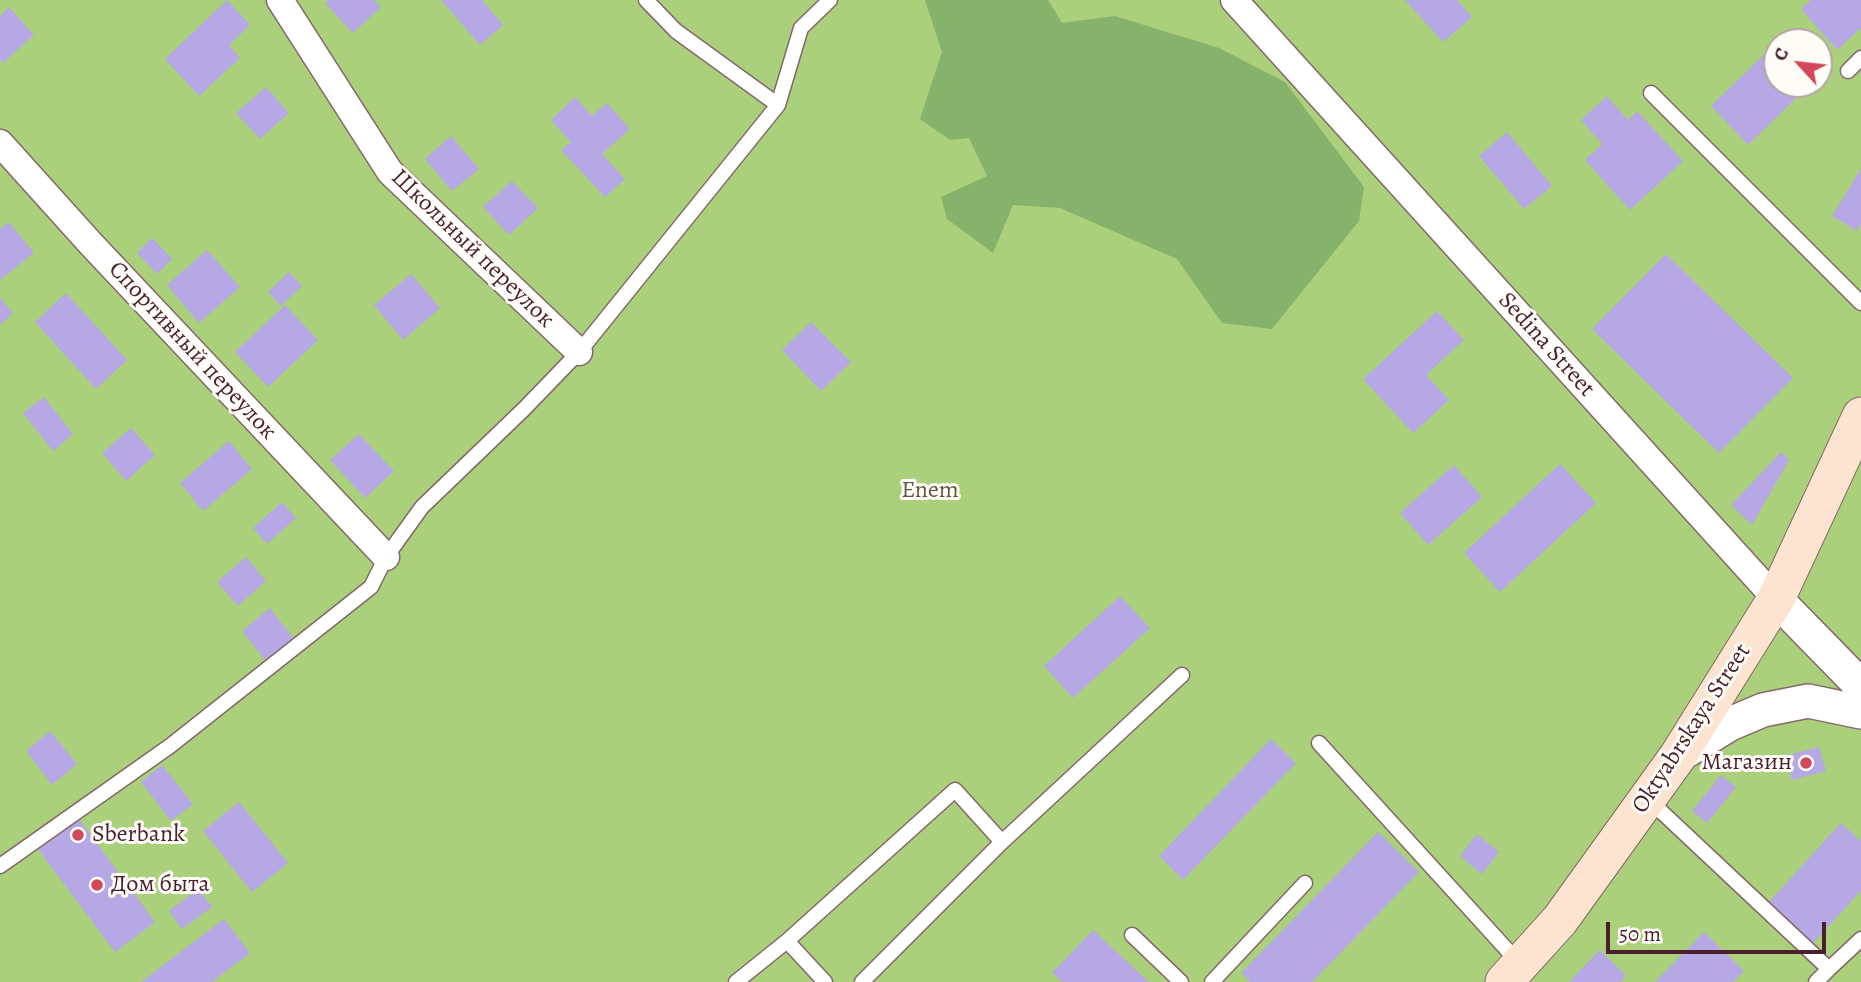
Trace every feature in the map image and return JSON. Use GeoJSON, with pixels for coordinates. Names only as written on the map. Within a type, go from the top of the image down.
{"type":"FeatureCollection","features":[{"type":"Feature","properties":{"kind":"main road","name":"Oktyabrskaya Street"},"geometry":{"type":"LineString","coordinates":[[1512,973],[1560,920],[1678,756],[1776,599],[1861,416]]}},
{"type":"Feature","properties":{"kind":"street","name":"Школьный переулок"},"geometry":{"type":"LineString","coordinates":[[280,0],[390,172],[579,352]]}},
{"type":"Feature","properties":{"kind":"street","name":"Sedina Street"},"geometry":{"type":"LineString","coordinates":[[1234,0],[1776,599],[1861,686]]}},
{"type":"Feature","properties":{"kind":"street","name":"Спортивный переулок"},"geometry":{"type":"LineString","coordinates":[[0,143],[386,557]]}},
{"type":"Feature","properties":{"kind":"street"},"geometry":{"type":"LineString","coordinates":[[1678,756],[1730,724],[1763,710],[1808,701],[1861,712]]}},
{"type":"Feature","properties":{"kind":"lane"},"geometry":{"type":"LineString","coordinates":[[646,0],[676,30],[778,105]]}},
{"type":"Feature","properties":{"kind":"lane"},"geometry":{"type":"LineString","coordinates":[[0,866],[170,746],[372,587],[386,557],[422,507],[579,352],[778,105],[801,28],[831,0]]}},
{"type":"Feature","properties":{"kind":"lane"},"geometry":{"type":"LineString","coordinates":[[1848,71],[1861,58]]}},
{"type":"Feature","properties":{"kind":"lane"},"geometry":{"type":"LineString","coordinates":[[1651,93],[1861,303]]}},
{"type":"Feature","properties":{"kind":"lane"},"geometry":{"type":"LineString","coordinates":[[862,982],[1002,842],[1182,675]]}},
{"type":"Feature","properties":{"kind":"lane"},"geometry":{"type":"LineString","coordinates":[[1319,743],[1512,973]]}},
{"type":"Feature","properties":{"kind":"lane"},"geometry":{"type":"LineString","coordinates":[[736,982],[787,941],[955,790],[1002,842]]}},
{"type":"Feature","properties":{"kind":"lane"},"geometry":{"type":"LineString","coordinates":[[1648,799],[1829,969]]}},
{"type":"Feature","properties":{"kind":"lane"},"geometry":{"type":"LineString","coordinates":[[1212,982],[1305,883]]}},
{"type":"Feature","properties":{"kind":"lane"},"geometry":{"type":"LineString","coordinates":[[1132,935],[1181,982]]}},
{"type":"Feature","properties":{"kind":"lane"},"geometry":{"type":"LineString","coordinates":[[1816,982],[1861,939]]}},
{"type":"Feature","properties":{"kind":"lane"},"geometry":{"type":"LineString","coordinates":[[787,941],[825,982]]}},
{"type":"Feature","properties":{"kind":"green space","name":"Enem"},"geometry":{"type":"Polygon","coordinates":[[[0,0],[1861,0],[1861,982],[0,982],[0,0]]]}},
{"type":"Feature","properties":{"kind":"green space"},"geometry":{"type":"Polygon","coordinates":[[[925,0],[1048,0],[1062,23],[1115,16],[1219,48],[1285,82],[1364,187],[1359,221],[1272,329],[1222,323],[1177,259],[1060,208],[1013,205],[993,253],[947,219],[941,197],[987,176],[969,138],[950,140],[920,119],[942,52],[925,0]]]}},
{"type":"Feature","properties":{"kind":"building"},"geometry":{"type":"Polygon","coordinates":[[[227,0],[250,25],[229,45],[240,58],[199,96],[165,59],[227,0]]]}},
{"type":"Feature","properties":{"kind":"building"},"geometry":{"type":"Polygon","coordinates":[[[329,0],[374,0],[381,7],[353,33],[325,3],[329,0]]]}},
{"type":"Feature","properties":{"kind":"building"},"geometry":{"type":"Polygon","coordinates":[[[441,0],[482,0],[503,25],[480,45],[441,0]]]}},
{"type":"Feature","properties":{"kind":"building"},"geometry":{"type":"Polygon","coordinates":[[[1405,0],[1457,0],[1472,17],[1443,42],[1405,0]]]}},
{"type":"Feature","properties":{"kind":"building"},"geometry":{"type":"Polygon","coordinates":[[[1811,0],[1861,0],[1861,28],[1837,50],[1833,45],[1833,28],[1818,28],[1801,9],[1811,0]]]}},
{"type":"Feature","properties":{"kind":"building"},"geometry":{"type":"Polygon","coordinates":[[[9,7],[34,35],[3,63],[0,59],[0,16],[9,7]]]}},
{"type":"Feature","properties":{"kind":"building"},"geometry":{"type":"Polygon","coordinates":[[[1763,56],[1763,98],[1797,98],[1748,145],[1711,106],[1763,56]]]}},
{"type":"Feature","properties":{"kind":"building"},"geometry":{"type":"Polygon","coordinates":[[[266,87],[289,113],[260,139],[236,113],[266,87]]]}},
{"type":"Feature","properties":{"kind":"building"},"geometry":{"type":"Polygon","coordinates":[[[1607,96],[1628,120],[1637,111],[1683,161],[1630,210],[1585,160],[1602,144],[1581,120],[1607,96]]]}},
{"type":"Feature","properties":{"kind":"building"},"geometry":{"type":"Polygon","coordinates":[[[575,97],[592,116],[607,103],[630,129],[602,154],[625,179],[605,197],[561,150],[571,142],[551,120],[575,97]]]}},
{"type":"Feature","properties":{"kind":"building"},"geometry":{"type":"Polygon","coordinates":[[[1507,132],[1552,186],[1524,209],[1479,156],[1507,132]]]}},
{"type":"Feature","properties":{"kind":"building"},"geometry":{"type":"Polygon","coordinates":[[[451,136],[479,169],[452,191],[425,159],[451,136]]]}},
{"type":"Feature","properties":{"kind":"building"},"geometry":{"type":"Polygon","coordinates":[[[1861,169],[1861,224],[1857,231],[1832,216],[1861,169]]]}},
{"type":"Feature","properties":{"kind":"building"},"geometry":{"type":"Polygon","coordinates":[[[512,181],[538,208],[509,235],[483,207],[512,181]]]}},
{"type":"Feature","properties":{"kind":"building"},"geometry":{"type":"Polygon","coordinates":[[[9,222],[34,253],[0,280],[0,229],[9,222]]]}},
{"type":"Feature","properties":{"kind":"building"},"geometry":{"type":"Polygon","coordinates":[[[152,238],[172,259],[157,274],[137,253],[152,238]]]}},
{"type":"Feature","properties":{"kind":"building"},"geometry":{"type":"Polygon","coordinates":[[[207,250],[240,287],[199,323],[167,285],[207,250]]]}},
{"type":"Feature","properties":{"kind":"building"},"geometry":{"type":"Polygon","coordinates":[[[1666,254],[1793,378],[1719,453],[1592,329],[1666,254]]]}},
{"type":"Feature","properties":{"kind":"building"},"geometry":{"type":"Polygon","coordinates":[[[289,272],[302,286],[281,306],[268,292],[289,272]]]}},
{"type":"Feature","properties":{"kind":"building"},"geometry":{"type":"Polygon","coordinates":[[[411,274],[440,308],[403,340],[374,305],[411,274]]]}},
{"type":"Feature","properties":{"kind":"building"},"geometry":{"type":"Polygon","coordinates":[[[66,293],[127,360],[96,389],[35,322],[66,293]]]}},
{"type":"Feature","properties":{"kind":"building"},"geometry":{"type":"Polygon","coordinates":[[[0,298],[13,313],[0,325],[0,298]]]}},
{"type":"Feature","properties":{"kind":"building"},"geometry":{"type":"Polygon","coordinates":[[[285,305],[318,340],[268,387],[235,352],[285,305]]]}},
{"type":"Feature","properties":{"kind":"building"},"geometry":{"type":"Polygon","coordinates":[[[1437,311],[1464,340],[1426,375],[1449,400],[1413,433],[1363,379],[1437,311]]]}},
{"type":"Feature","properties":{"kind":"building"},"geometry":{"type":"Polygon","coordinates":[[[811,322],[851,362],[821,391],[782,350],[811,322]]]}},
{"type":"Feature","properties":{"kind":"building"},"geometry":{"type":"Polygon","coordinates":[[[44,397],[73,434],[53,451],[23,413],[44,397]]]}},
{"type":"Feature","properties":{"kind":"building"},"geometry":{"type":"Polygon","coordinates":[[[131,428],[155,455],[126,481],[102,453],[131,428]]]}},
{"type":"Feature","properties":{"kind":"building"},"geometry":{"type":"Polygon","coordinates":[[[359,434],[394,471],[365,498],[330,460],[359,434]]]}},
{"type":"Feature","properties":{"kind":"building"},"geometry":{"type":"Polygon","coordinates":[[[229,441],[252,469],[203,511],[180,483],[229,441]]]}},
{"type":"Feature","properties":{"kind":"building"},"geometry":{"type":"Polygon","coordinates":[[[1781,452],[1789,460],[1752,525],[1731,505],[1781,452]]]}},
{"type":"Feature","properties":{"kind":"building"},"geometry":{"type":"Polygon","coordinates":[[[1560,464],[1596,503],[1500,592],[1464,553],[1560,464]]]}},
{"type":"Feature","properties":{"kind":"building"},"geometry":{"type":"Polygon","coordinates":[[[1454,465],[1482,497],[1428,545],[1400,513],[1454,465]]]}},
{"type":"Feature","properties":{"kind":"building"},"geometry":{"type":"Polygon","coordinates":[[[282,502],[296,518],[267,544],[253,528],[282,502]]]}},
{"type":"Feature","properties":{"kind":"building"},"geometry":{"type":"Polygon","coordinates":[[[246,557],[266,581],[238,606],[217,582],[246,557]]]}},
{"type":"Feature","properties":{"kind":"building"},"geometry":{"type":"Polygon","coordinates":[[[1120,596],[1150,628],[1073,698],[1044,666],[1120,596]]]}},
{"type":"Feature","properties":{"kind":"building"},"geometry":{"type":"Polygon","coordinates":[[[270,608],[293,638],[265,660],[242,631],[270,608]]]}},
{"type":"Feature","properties":{"kind":"building"},"geometry":{"type":"Polygon","coordinates":[[[50,731],[77,764],[52,785],[26,751],[50,731]]]}},
{"type":"Feature","properties":{"kind":"building"},"geometry":{"type":"Polygon","coordinates":[[[1271,739],[1296,763],[1183,880],[1159,856],[1271,739]]]}},
{"type":"Feature","properties":{"kind":"building","name":"Магазин"},"geometry":{"type":"Polygon","coordinates":[[[1819,747],[1826,771],[1792,780],[1785,756],[1819,747]]]}},
{"type":"Feature","properties":{"kind":"building"},"geometry":{"type":"Polygon","coordinates":[[[162,765],[193,804],[171,821],[141,782],[162,765]]]}},
{"type":"Feature","properties":{"kind":"building"},"geometry":{"type":"Polygon","coordinates":[[[1721,775],[1736,787],[1707,823],[1692,811],[1721,775]]]}},
{"type":"Feature","properties":{"kind":"building"},"geometry":{"type":"Polygon","coordinates":[[[239,802],[288,863],[252,892],[203,831],[239,802]]]}},
{"type":"Feature","properties":{"kind":"building","name":"Дом быта"},"geometry":{"type":"Polygon","coordinates":[[[79,819],[155,922],[115,952],[38,849],[79,819]]]}},
{"type":"Feature","properties":{"kind":"building"},"geometry":{"type":"Polygon","coordinates":[[[1841,823],[1861,841],[1861,891],[1813,943],[1769,902],[1841,823]]]}},
{"type":"Feature","properties":{"kind":"building"},"geometry":{"type":"Polygon","coordinates":[[[1378,832],[1419,872],[1312,982],[1250,982],[1241,973],[1378,832]]]}},
{"type":"Feature","properties":{"kind":"building"},"geometry":{"type":"Polygon","coordinates":[[[1477,834],[1499,852],[1482,874],[1460,856],[1477,834]]]}},
{"type":"Feature","properties":{"kind":"building"},"geometry":{"type":"Polygon","coordinates":[[[198,889],[212,907],[182,929],[169,911],[198,889]]]}},
{"type":"Feature","properties":{"kind":"building"},"geometry":{"type":"Polygon","coordinates":[[[224,919],[250,953],[212,982],[141,982],[224,919]]]}},
{"type":"Feature","properties":{"kind":"building"},"geometry":{"type":"Polygon","coordinates":[[[1093,930],[1149,982],[1062,982],[1052,973],[1093,930]]]}},
{"type":"Feature","properties":{"kind":"building"},"geometry":{"type":"Polygon","coordinates":[[[1704,932],[1744,971],[1733,982],[1655,982],[1704,932]]]}},
{"type":"Feature","properties":{"kind":"building"},"geometry":{"type":"Polygon","coordinates":[[[1600,950],[1626,976],[1620,982],[1569,982],[1600,950]]]}},
{"type":"Feature","properties":{"kind":"place","name":"Магазин"},"geometry":{"type":"Point","coordinates":[1806,763]}},
{"type":"Feature","properties":{"kind":"place","name":"Sberbank"},"geometry":{"type":"Point","coordinates":[78,835]}},
{"type":"Feature","properties":{"kind":"place","name":"Дом быта"},"geometry":{"type":"Point","coordinates":[97,885]}}]}
